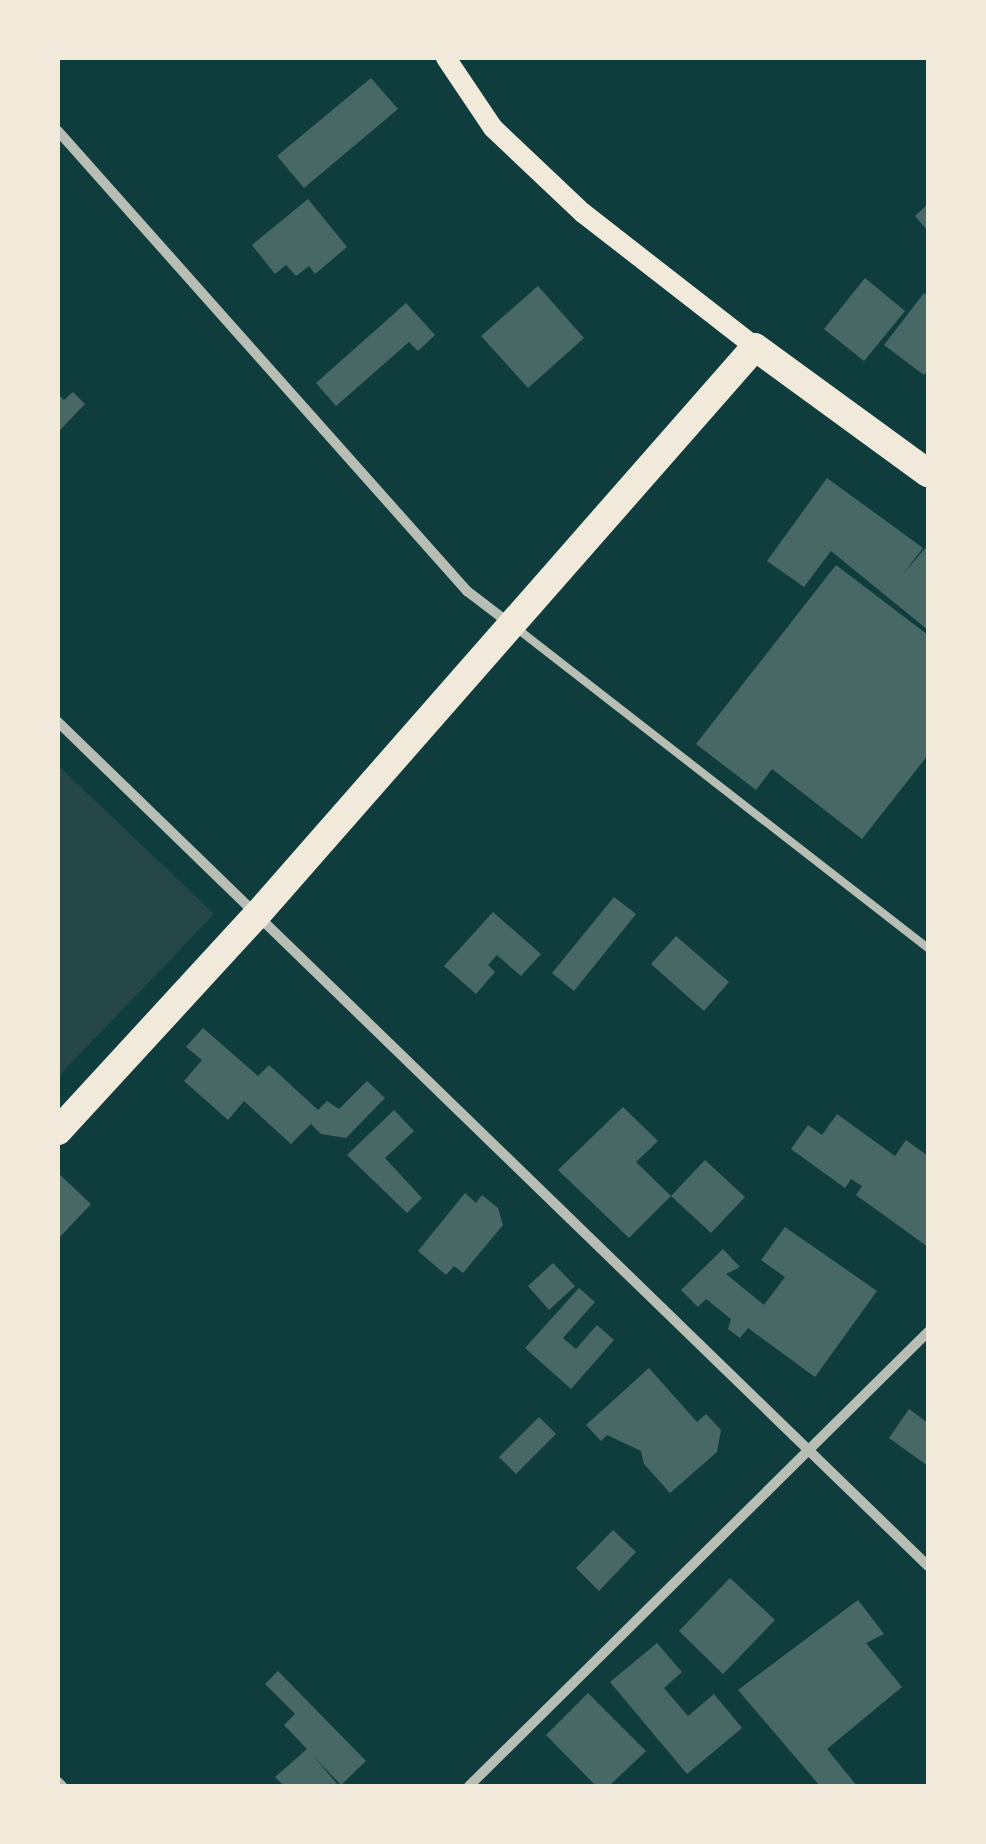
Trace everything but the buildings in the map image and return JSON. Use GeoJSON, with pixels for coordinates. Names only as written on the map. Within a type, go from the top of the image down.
{"type":"FeatureCollection","features":[{"type":"Feature","properties":{"kind":"highway"},"geometry":{"type":"LineString","coordinates":[[58,1131],[255,916],[756,347],[928,473]]}},
{"type":"Feature","properties":{"kind":"main road"},"geometry":{"type":"LineString","coordinates":[[446,58],[493,128],[583,213],[756,347]]}},
{"type":"Feature","properties":{"kind":"street"},"geometry":{"type":"LineString","coordinates":[[58,131],[468,591],[512,625]]}},
{"type":"Feature","properties":{"kind":"street"},"geometry":{"type":"LineString","coordinates":[[58,722],[928,1566]]}},
{"type":"Feature","properties":{"kind":"street"},"geometry":{"type":"LineString","coordinates":[[469,1786],[928,1332]]}},
{"type":"Feature","properties":{"kind":"lane"},"geometry":{"type":"LineString","coordinates":[[512,625],[928,948]]}},
{"type":"Feature","properties":{"kind":"shaded area"},"geometry":{"type":"Polygon","coordinates":[[[58,765],[214,914],[58,1077],[58,765]]]}}]}
